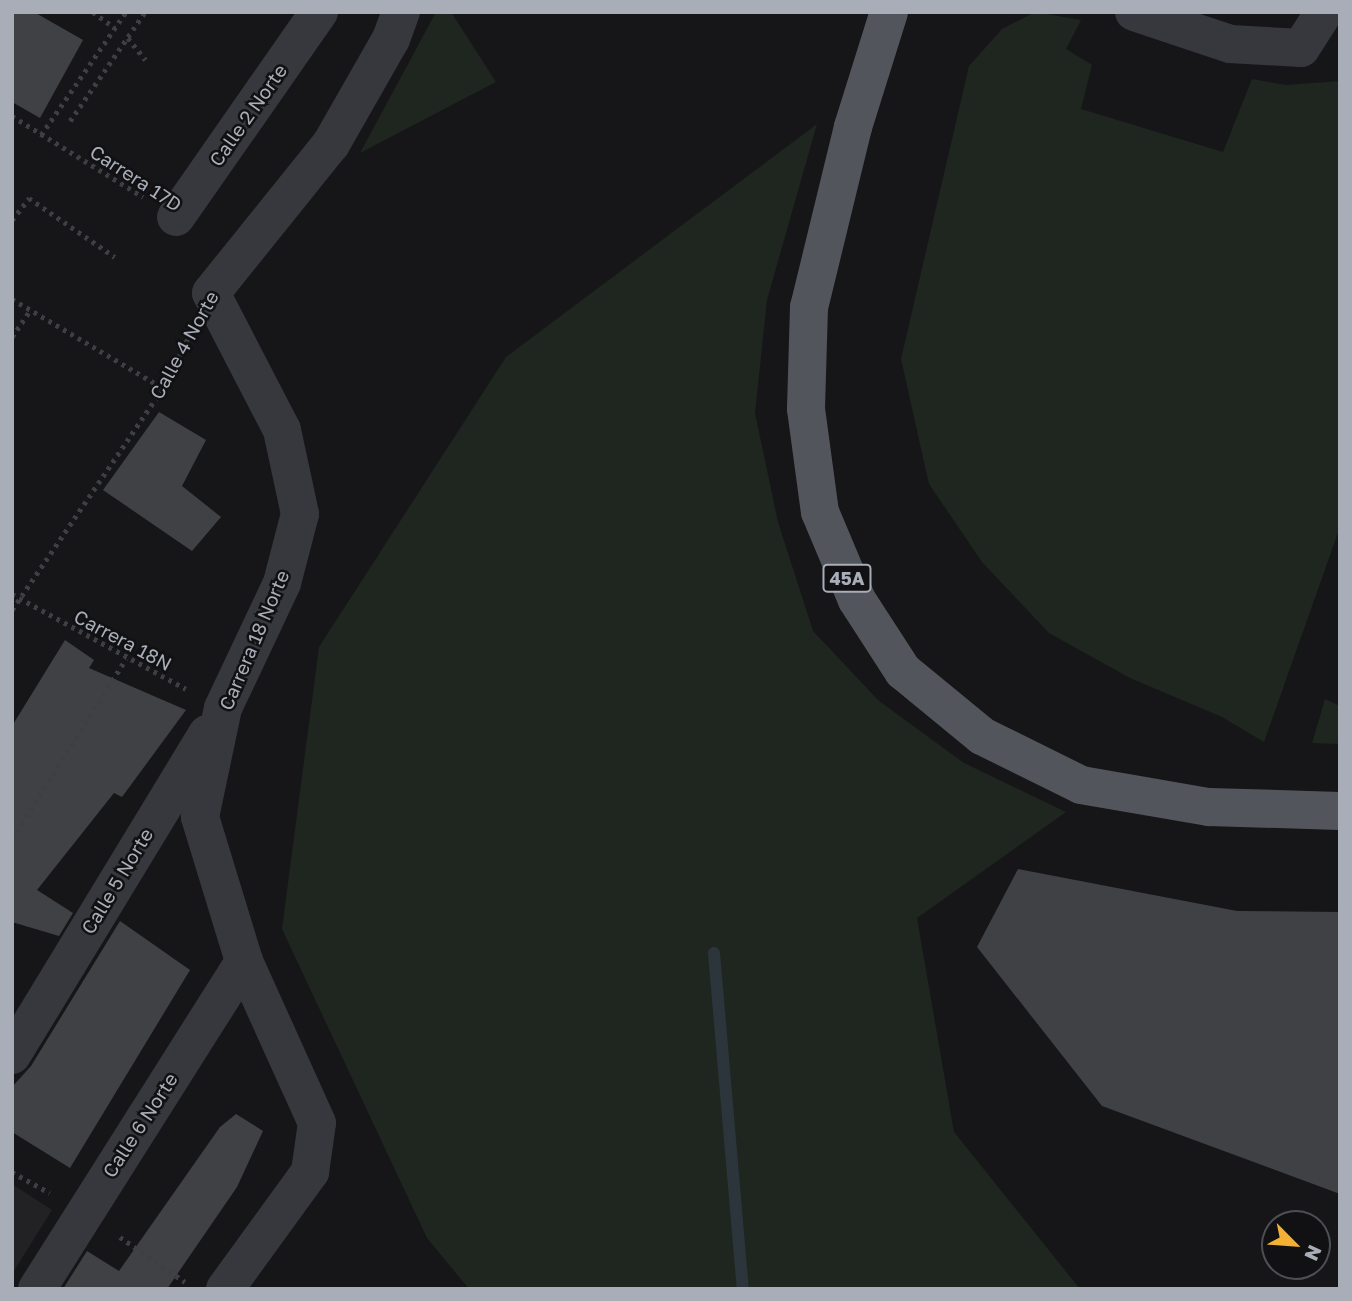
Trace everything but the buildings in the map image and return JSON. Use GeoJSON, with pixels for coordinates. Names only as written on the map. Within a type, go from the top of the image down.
{"type":"FeatureCollection","features":[{"type":"Feature","properties":{"kind":"main road","name":"45A"},"geometry":{"type":"LineString","coordinates":[[889,12],[853,127],[809,307],[806,409],[820,512],[857,600],[903,671],[972,728],[1081,785],[1209,807],[1340,811]]}},
{"type":"Feature","properties":{"kind":"street","name":"Calle 2 Norte"},"geometry":{"type":"LineString","coordinates":[[176,217],[320,12]]}},
{"type":"Feature","properties":{"kind":"street","name":"Calle 4 Norte"},"geometry":{"type":"LineString","coordinates":[[211,293],[331,144],[391,39],[401,12]]}},
{"type":"Feature","properties":{"kind":"street"},"geometry":{"type":"LineString","coordinates":[[1134,12],[1230,44],[1301,48],[1324,12]]}},
{"type":"Feature","properties":{"kind":"street","name":"Carrera 18 Norte"},"geometry":{"type":"LineString","coordinates":[[211,293],[282,430],[300,514],[282,583],[223,708],[200,817],[244,961],[317,1123],[310,1172],[225,1289]]}},
{"type":"Feature","properties":{"kind":"street","name":"Calle 5 Norte"},"geometry":{"type":"LineString","coordinates":[[12,1055],[223,708]]}},
{"type":"Feature","properties":{"kind":"street","name":"Calle 6 Norte"},"geometry":{"type":"LineString","coordinates":[[37,1289],[244,961]]}},
{"type":"Feature","properties":{"kind":"path"},"geometry":{"type":"LineString","coordinates":[[93,12],[115,28]]}},
{"type":"Feature","properties":{"kind":"path"},"geometry":{"type":"LineString","coordinates":[[41,135],[126,12]]}},
{"type":"Feature","properties":{"kind":"path"},"geometry":{"type":"LineString","coordinates":[[70,121],[145,12]]}},
{"type":"Feature","properties":{"kind":"path"},"geometry":{"type":"LineString","coordinates":[[128,38],[146,60]]}},
{"type":"Feature","properties":{"kind":"path","name":"Carrera 17D"},"geometry":{"type":"LineString","coordinates":[[12,116],[176,217]]}},
{"type":"Feature","properties":{"kind":"path"},"geometry":{"type":"LineString","coordinates":[[12,220],[29,198],[115,257]]}},
{"type":"Feature","properties":{"kind":"path","name":"Calle 4 Norte"},"geometry":{"type":"LineString","coordinates":[[12,610],[163,388],[211,293]]}},
{"type":"Feature","properties":{"kind":"path"},"geometry":{"type":"LineString","coordinates":[[12,299],[163,388]]}},
{"type":"Feature","properties":{"kind":"path"},"geometry":{"type":"LineString","coordinates":[[12,337],[30,310]]}},
{"type":"Feature","properties":{"kind":"path","name":"Carrera 18N"},"geometry":{"type":"LineString","coordinates":[[12,594],[126,659],[223,708]]}},
{"type":"Feature","properties":{"kind":"path"},"geometry":{"type":"LineString","coordinates":[[12,839],[126,659]]}},
{"type":"Feature","properties":{"kind":"shaded area"},"geometry":{"type":"Polygon","coordinates":[[[436,12],[451,12],[496,82],[360,153],[436,12]]]}},
{"type":"Feature","properties":{"kind":"shaded area"},"geometry":{"type":"Polygon","coordinates":[[[1035,12],[1081,20],[1066,49],[1092,65],[1081,109],[1223,152],[1252,79],[1286,85],[1340,81],[1340,527],[1264,742],[1222,717],[1130,678],[1049,633],[982,562],[929,484],[901,359],[969,66],[1002,29],[1035,12]]]}},
{"type":"Feature","properties":{"kind":"shaded area"},"geometry":{"type":"Polygon","coordinates":[[[817,124],[767,300],[755,413],[778,522],[813,631],[879,701],[964,763],[1066,812],[917,918],[954,1132],[1080,1289],[469,1289],[427,1238],[282,929],[319,647],[506,357],[817,124]]]}},
{"type":"Feature","properties":{"kind":"shaded area"},"geometry":{"type":"Polygon","coordinates":[[[1325,699],[1340,706],[1340,744],[1312,743],[1325,699]]]}},
{"type":"Feature","properties":{"kind":"shaded area"},"geometry":{"type":"Polygon","coordinates":[[[12,1184],[52,1210],[12,1274],[12,1184]]]}},
{"type":"Feature","properties":{"kind":"waterway"},"geometry":{"type":"LineString","coordinates":[[714,953],[743,1289]]}}]}
